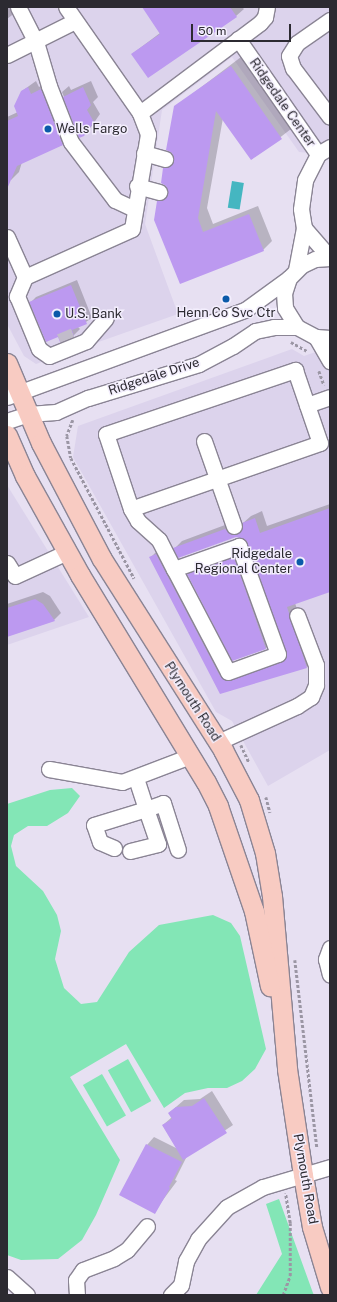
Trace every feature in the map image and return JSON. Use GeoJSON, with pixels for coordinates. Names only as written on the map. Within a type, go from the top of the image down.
{"type":"FeatureCollection","features":[{"type":"Feature","properties":{"kind":"main road","name":"Plymouth Road"},"geometry":{"type":"LineString","coordinates":[[7,363],[13,395],[28,414],[102,559],[218,742],[249,800],[265,853],[288,1069],[303,1175],[312,1227],[330,1287]]}},
{"type":"Feature","properties":{"kind":"main road","name":"Plymouth Road"},"geometry":{"type":"LineString","coordinates":[[7,435],[25,476],[67,552],[190,756],[218,806],[242,871],[254,911],[288,1069]]}},
{"type":"Feature","properties":{"kind":"main road"},"geometry":{"type":"LineString","coordinates":[[190,756],[218,742]]}},
{"type":"Feature","properties":{"kind":"street"},"geometry":{"type":"LineString","coordinates":[[18,7],[36,42],[49,86],[71,142],[115,200],[134,209]]}},
{"type":"Feature","properties":{"kind":"street"},"geometry":{"type":"LineString","coordinates":[[66,7],[140,113],[148,134],[137,186],[132,229],[25,277],[17,296],[40,349],[49,356],[86,341],[106,318]]}},
{"type":"Feature","properties":{"kind":"street"},"geometry":{"type":"LineString","coordinates":[[140,113],[260,24],[265,17],[267,7]]}},
{"type":"Feature","properties":{"kind":"street"},"geometry":{"type":"LineString","coordinates":[[330,20],[297,43],[289,56],[293,68],[330,117]]}},
{"type":"Feature","properties":{"kind":"street"},"geometry":{"type":"LineString","coordinates":[[7,55],[36,42],[75,21]]}},
{"type":"Feature","properties":{"kind":"street","name":"Ridgedale Center"},"geometry":{"type":"LineString","coordinates":[[238,39],[324,150]]}},
{"type":"Feature","properties":{"kind":"street"},"geometry":{"type":"LineString","coordinates":[[324,150],[305,180],[301,209],[304,228],[292,274],[284,293],[286,308],[297,327],[323,338],[330,361]]}},
{"type":"Feature","properties":{"kind":"street"},"geometry":{"type":"LineString","coordinates":[[144,153],[165,158]]}},
{"type":"Feature","properties":{"kind":"street"},"geometry":{"type":"LineString","coordinates":[[137,186],[159,192]]}},
{"type":"Feature","properties":{"kind":"street"},"geometry":{"type":"LineString","coordinates":[[304,228],[330,258]]}},
{"type":"Feature","properties":{"kind":"street"},"geometry":{"type":"LineString","coordinates":[[9,245],[25,277]]}},
{"type":"Feature","properties":{"kind":"street"},"geometry":{"type":"LineString","coordinates":[[13,395],[245,310],[308,261],[330,258]]}},
{"type":"Feature","properties":{"kind":"street","name":"Ridgedale Drive"},"geometry":{"type":"LineString","coordinates":[[7,421],[28,414],[56,412],[88,398],[199,364],[234,346],[255,331],[274,327],[297,327]]}},
{"type":"Feature","properties":{"kind":"street"},"geometry":{"type":"LineString","coordinates":[[74,335],[93,333]]}},
{"type":"Feature","properties":{"kind":"street"},"geometry":{"type":"LineString","coordinates":[[40,349],[60,341]]}},
{"type":"Feature","properties":{"kind":"street"},"geometry":{"type":"LineString","coordinates":[[132,509],[320,443],[295,370],[106,434],[132,509],[138,521],[159,540],[174,570],[228,672],[278,654],[239,546],[174,570]]}},
{"type":"Feature","properties":{"kind":"street"},"geometry":{"type":"LineString","coordinates":[[307,405],[328,394]]}},
{"type":"Feature","properties":{"kind":"street"},"geometry":{"type":"LineString","coordinates":[[204,442],[234,526]]}},
{"type":"Feature","properties":{"kind":"street"},"geometry":{"type":"LineString","coordinates":[[7,563],[11,577],[67,552]]}},
{"type":"Feature","properties":{"kind":"street"},"geometry":{"type":"LineString","coordinates":[[218,742],[297,706],[311,697],[316,685],[316,665],[297,615]]}},
{"type":"Feature","properties":{"kind":"street"},"geometry":{"type":"LineString","coordinates":[[49,769],[122,782],[136,778],[190,756]]}},
{"type":"Feature","properties":{"kind":"street"},"geometry":{"type":"LineString","coordinates":[[130,851],[134,852],[158,844],[136,778]]}},
{"type":"Feature","properties":{"kind":"street"},"geometry":{"type":"LineString","coordinates":[[114,848],[100,842],[94,825],[163,803],[178,850]]}},
{"type":"Feature","properties":{"kind":"street"},"geometry":{"type":"LineString","coordinates":[[330,948],[326,959],[330,975]]}},
{"type":"Feature","properties":{"kind":"street"},"geometry":{"type":"LineString","coordinates":[[171,1295],[181,1285],[186,1261],[212,1222],[227,1207],[244,1195],[283,1181],[330,1167]]}},
{"type":"Feature","properties":{"kind":"street"},"geometry":{"type":"LineString","coordinates":[[77,1295],[76,1280],[83,1270],[114,1258],[126,1250],[147,1226]]}},
{"type":"Feature","properties":{"kind":"street"},"geometry":{"type":"LineString","coordinates":[[7,1277],[27,1295]]}},
{"type":"Feature","properties":{"kind":"path"},"geometry":{"type":"LineString","coordinates":[[319,371],[328,394]]}},
{"type":"Feature","properties":{"kind":"path"},"geometry":{"type":"LineString","coordinates":[[283,1181],[290,1223],[290,1276],[283,1295]]}},
{"type":"Feature","properties":{"kind":"shaded area"},"geometry":{"type":"Polygon","coordinates":[[[7,7],[330,7],[330,155],[299,152],[232,57],[162,110],[145,224],[178,314],[36,364],[24,356],[7,324],[7,7]]]}},
{"type":"Feature","properties":{"kind":"shaded area"},"geometry":{"type":"Polygon","coordinates":[[[330,347],[330,750],[268,786],[232,721],[216,712],[73,457],[78,426],[292,349],[304,356],[330,347]]]}},
{"type":"Feature","properties":{"kind":"shaded area"},"geometry":{"type":"Polygon","coordinates":[[[7,485],[89,617],[7,645],[7,485]]]}},
{"type":"Feature","properties":{"kind":"green space"},"geometry":{"type":"Polygon","coordinates":[[[72,788],[80,796],[68,813],[47,826],[28,826],[14,835],[11,846],[16,866],[43,891],[57,915],[61,931],[55,959],[64,988],[81,1004],[97,1002],[129,952],[159,925],[213,915],[231,923],[240,936],[266,1049],[255,1069],[242,1081],[227,1088],[208,1088],[185,1093],[164,1108],[126,1044],[70,1077],[120,1160],[96,1215],[82,1240],[58,1259],[21,1260],[7,1255],[7,804],[50,790],[72,788]]]}},
{"type":"Feature","properties":{"kind":"green space"},"geometry":{"type":"Polygon","coordinates":[[[128,1059],[151,1101],[131,1112],[108,1070],[128,1059]]]}},
{"type":"Feature","properties":{"kind":"green space"},"geometry":{"type":"Polygon","coordinates":[[[102,1074],[126,1116],[107,1127],[83,1085],[102,1074]]]}},
{"type":"Feature","properties":{"kind":"green space"},"geometry":{"type":"Polygon","coordinates":[[[279,1199],[314,1295],[256,1295],[282,1254],[266,1204],[279,1199]]]}},
{"type":"Feature","properties":{"kind":"water"},"geometry":{"type":"Polygon","coordinates":[[[232,181],[244,183],[240,210],[228,208],[232,181]]]}},
{"type":"Feature","properties":{"kind":"building"},"geometry":{"type":"Polygon","coordinates":[[[142,7],[230,7],[237,17],[148,78],[131,54],[160,34],[142,7]]]}},
{"type":"Feature","properties":{"kind":"building"},"geometry":{"type":"Polygon","coordinates":[[[231,66],[282,139],[251,160],[216,111],[198,218],[203,232],[249,214],[264,251],[180,284],[154,220],[157,201],[165,199],[168,194],[166,186],[161,183],[163,168],[171,166],[174,161],[172,153],[166,150],[174,106],[231,66]]]}},
{"type":"Feature","properties":{"kind":"building","name":"Wells Fargo"},"geometry":{"type":"Polygon","coordinates":[[[28,87],[31,94],[41,89],[63,145],[17,166],[7,189],[7,121],[18,116],[14,106],[21,91],[28,87]]]}},
{"type":"Feature","properties":{"kind":"building"},"geometry":{"type":"Polygon","coordinates":[[[83,87],[91,105],[87,110],[94,122],[84,136],[79,138],[61,92],[63,97],[83,87]]]}},
{"type":"Feature","properties":{"kind":"building","name":"U.S. Bank"},"geometry":{"type":"Polygon","coordinates":[[[71,285],[87,324],[72,330],[74,336],[60,342],[58,337],[46,342],[29,302],[71,285]]]}},
{"type":"Feature","properties":{"kind":"building"},"geometry":{"type":"Polygon","coordinates":[[[330,508],[330,592],[287,607],[307,668],[220,694],[149,557],[156,554],[220,676],[231,680],[281,662],[287,655],[247,543],[244,539],[236,537],[178,558],[173,548],[225,529],[232,535],[237,534],[243,528],[242,523],[255,518],[260,533],[330,508]]]}},
{"type":"Feature","properties":{"kind":"building"},"geometry":{"type":"Polygon","coordinates":[[[234,557],[266,649],[232,661],[187,574],[234,557]]]}},
{"type":"Feature","properties":{"kind":"building"},"geometry":{"type":"Polygon","coordinates":[[[35,599],[43,604],[55,621],[7,637],[7,608],[35,599]]]}},
{"type":"Feature","properties":{"kind":"building"},"geometry":{"type":"Polygon","coordinates":[[[204,1098],[227,1133],[183,1160],[162,1125],[172,1119],[168,1113],[176,1107],[192,1106],[204,1098]]]}},
{"type":"Feature","properties":{"kind":"building"},"geometry":{"type":"Polygon","coordinates":[[[146,1144],[182,1162],[169,1187],[170,1188],[155,1214],[119,1195],[146,1144]]]}},
{"type":"Feature","properties":{"kind":"tunnel"},"geometry":{"type":"LineString","coordinates":[[60,341],[74,335]]}},
{"type":"Feature","properties":{"kind":"place","name":"Wells Fargo"},"geometry":{"type":"Point","coordinates":[48,129]}},
{"type":"Feature","properties":{"kind":"place","name":"Henn Co Svc Ctr"},"geometry":{"type":"Point","coordinates":[226,299]}},
{"type":"Feature","properties":{"kind":"place","name":"U.S. Bank"},"geometry":{"type":"Point","coordinates":[57,314]}},
{"type":"Feature","properties":{"kind":"place","name":"Ridgedale Regional Center"},"geometry":{"type":"Point","coordinates":[300,562]}}]}
